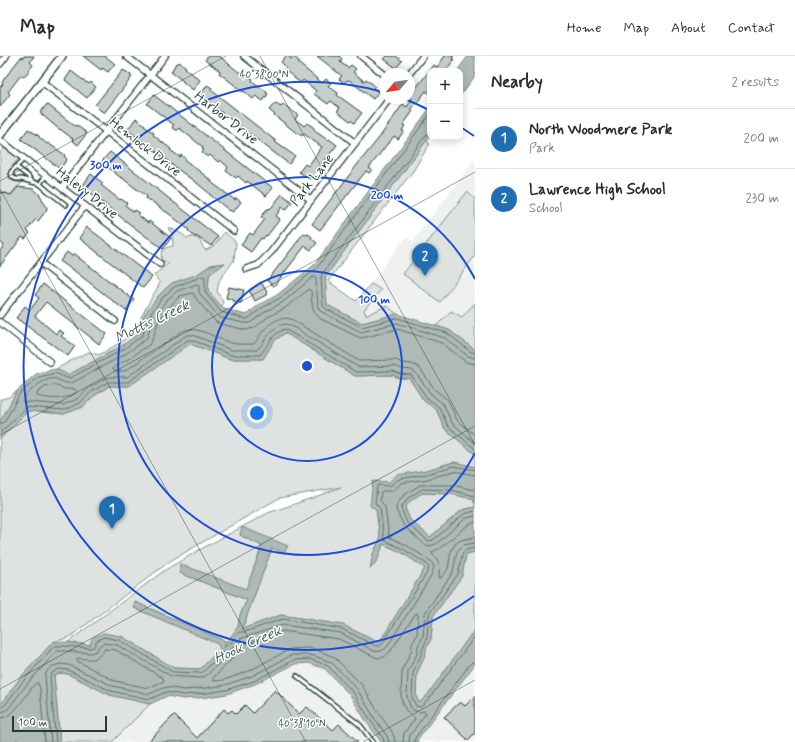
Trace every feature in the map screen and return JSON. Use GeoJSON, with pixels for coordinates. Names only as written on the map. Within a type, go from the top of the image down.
{"type":"FeatureCollection","features":[{"type":"Feature","properties":{"kind":"street"},"geometry":{"type":"LineString","coordinates":[[0,64],[6,56]]}},
{"type":"Feature","properties":{"kind":"street"},"geometry":{"type":"LineString","coordinates":[[0,135],[62,56]]}},
{"type":"Feature","properties":{"kind":"street","name":"Harbor Drive"},"geometry":{"type":"LineString","coordinates":[[126,56],[311,200]]}},
{"type":"Feature","properties":{"kind":"street"},"geometry":{"type":"LineString","coordinates":[[62,188],[165,56]]}},
{"type":"Feature","properties":{"kind":"street"},"geometry":{"type":"LineString","coordinates":[[244,56],[355,143]]}},
{"type":"Feature","properties":{"kind":"street"},"geometry":{"type":"LineString","coordinates":[[361,56],[379,70]]}},
{"type":"Feature","properties":{"kind":"street"},"geometry":{"type":"LineString","coordinates":[[414,68],[423,56]]}},
{"type":"Feature","properties":{"kind":"street","name":"Hemlock Drive"},"geometry":{"type":"LineString","coordinates":[[42,82],[234,231]]}},
{"type":"Feature","properties":{"kind":"street","name":"Park Lane"},"geometry":{"type":"LineString","coordinates":[[246,269],[258,265],[271,252],[385,104]]}},
{"type":"Feature","properties":{"kind":"street","name":"Halevy Drive"},"geometry":{"type":"LineString","coordinates":[[0,140],[160,264]]}},
{"type":"Feature","properties":{"kind":"street"},"geometry":{"type":"LineString","coordinates":[[0,315],[85,206]]}},
{"type":"Feature","properties":{"kind":"street"},"geometry":{"type":"LineString","coordinates":[[41,263],[115,321]]}},
{"type":"Feature","properties":{"kind":"street"},"geometry":{"type":"LineString","coordinates":[[0,322],[50,362]]}},
{"type":"Feature","properties":{"kind":"lane"},"geometry":{"type":"LineString","coordinates":[[23,158],[11,172],[12,177],[40,184],[66,205]]}},
{"type":"Feature","properties":{"kind":"lane"},"geometry":{"type":"LineString","coordinates":[[16,167],[28,176],[32,182]]}},
{"type":"Feature","properties":{"kind":"lane"},"geometry":{"type":"LineString","coordinates":[[40,184],[45,175]]}},
{"type":"Feature","properties":{"kind":"lane"},"geometry":{"type":"LineString","coordinates":[[297,676],[360,725],[373,742]]}},
{"type":"Feature","properties":{"kind":"shaded area"},"geometry":{"type":"Polygon","coordinates":[[[427,140],[429,145],[413,171],[328,281],[356,301],[371,284],[381,290],[364,310],[366,315],[387,306],[397,314],[362,323],[327,305],[325,277],[427,140]]]}},
{"type":"Feature","properties":{"kind":"shaded area"},"geometry":{"type":"Polygon","coordinates":[[[4,148],[19,158],[9,174],[13,181],[22,183],[11,195],[0,192],[0,153],[4,148]]]}},
{"type":"Feature","properties":{"kind":"shaded area"},"geometry":{"type":"Polygon","coordinates":[[[475,159],[475,349],[449,330],[397,314],[362,323],[353,305],[406,237],[413,241],[475,159]]]}},
{"type":"Feature","properties":{"kind":"shaded area"},"geometry":{"type":"Polygon","coordinates":[[[467,192],[475,199],[475,256],[440,302],[403,274],[467,192]]]}},
{"type":"Feature","properties":{"kind":"shaded area"},"geometry":{"type":"Polygon","coordinates":[[[168,227],[187,238],[193,237],[199,239],[206,250],[212,247],[224,232],[236,242],[234,260],[219,281],[217,291],[223,302],[222,308],[208,291],[209,275],[225,263],[211,265],[196,275],[172,283],[160,294],[144,315],[140,333],[122,346],[68,375],[56,369],[89,352],[99,355],[121,342],[140,325],[141,317],[160,283],[154,275],[169,263],[163,261],[161,255],[164,249],[173,246],[172,233],[168,227]]]}},
{"type":"Feature","properties":{"kind":"shaded area"},"geometry":{"type":"Polygon","coordinates":[[[475,303],[475,350],[449,330],[436,326],[451,311],[462,317],[475,303]]]}},
{"type":"Feature","properties":{"kind":"shaded area"},"geometry":{"type":"Polygon","coordinates":[[[285,333],[355,376],[393,375],[399,378],[409,378],[424,401],[436,409],[445,429],[475,454],[475,467],[454,462],[426,470],[376,509],[380,539],[373,554],[371,568],[378,559],[383,544],[401,552],[425,568],[379,643],[343,625],[281,615],[242,629],[272,548],[243,527],[240,535],[262,546],[246,590],[180,564],[180,573],[247,600],[240,615],[238,627],[227,642],[135,602],[134,608],[218,644],[220,649],[200,669],[174,668],[121,636],[90,645],[68,642],[165,570],[201,549],[268,513],[341,487],[279,498],[170,561],[70,637],[53,642],[21,677],[0,705],[0,439],[28,411],[64,414],[83,407],[94,396],[109,386],[129,386],[190,343],[230,359],[263,359],[274,341],[285,333]]]}},
{"type":"Feature","properties":{"kind":"shaded area"},"geometry":{"type":"Polygon","coordinates":[[[17,391],[0,422],[0,399],[9,397],[17,391]]]}},
{"type":"Feature","properties":{"kind":"shaded area"},"geometry":{"type":"Polygon","coordinates":[[[422,493],[451,494],[473,499],[475,507],[462,510],[430,537],[410,520],[405,508],[410,501],[422,493]]]}},
{"type":"Feature","properties":{"kind":"shaded area"},"geometry":{"type":"Polygon","coordinates":[[[475,552],[475,629],[428,694],[419,704],[416,696],[417,673],[431,639],[433,616],[462,576],[466,554],[475,552]]]}},
{"type":"Feature","properties":{"kind":"shaded area"},"geometry":{"type":"Polygon","coordinates":[[[295,663],[309,663],[325,669],[350,695],[381,742],[112,742],[150,704],[167,696],[183,699],[255,684],[295,663]]]}},
{"type":"Feature","properties":{"kind":"shaded area"},"geometry":{"type":"Polygon","coordinates":[[[475,664],[475,742],[418,742],[417,741],[475,664]]]}},
{"type":"Feature","properties":{"kind":"shaded area"},"geometry":{"type":"Polygon","coordinates":[[[61,673],[68,674],[110,695],[150,704],[112,742],[60,742],[54,676],[61,673]]]}},
{"type":"Feature","properties":{"kind":"water"},"geometry":{"type":"Polygon","coordinates":[[[468,56],[475,56],[475,76],[463,92],[463,68],[459,68],[468,56]]]}},
{"type":"Feature","properties":{"kind":"water","name":"Motts Creek"},"geometry":{"type":"Polygon","coordinates":[[[427,112],[427,140],[325,277],[327,305],[362,323],[397,314],[449,330],[475,350],[475,454],[445,429],[436,409],[424,401],[409,378],[399,378],[393,375],[355,376],[285,333],[274,341],[263,359],[230,359],[190,344],[129,386],[109,386],[94,396],[83,407],[64,414],[28,411],[0,439],[0,422],[17,391],[37,373],[56,369],[68,375],[122,346],[139,333],[144,315],[160,294],[172,283],[196,275],[211,265],[225,263],[209,275],[208,291],[224,309],[246,315],[260,304],[277,295],[314,265],[427,112]]]}},
{"type":"Feature","properties":{"kind":"water","name":"Hook Creek"},"geometry":{"type":"Polygon","coordinates":[[[454,462],[475,467],[475,504],[473,499],[451,494],[422,493],[410,501],[405,508],[410,520],[430,537],[462,510],[475,507],[475,552],[466,554],[462,576],[433,616],[431,639],[417,673],[416,696],[419,703],[428,694],[475,629],[475,664],[417,740],[418,742],[381,742],[350,695],[325,669],[309,663],[295,664],[255,684],[227,694],[183,699],[167,696],[150,704],[110,695],[68,674],[61,673],[54,676],[60,742],[18,742],[17,739],[15,742],[0,742],[0,705],[21,677],[53,642],[90,645],[92,638],[103,633],[121,636],[174,668],[200,669],[220,649],[218,644],[134,608],[135,602],[227,642],[238,627],[240,615],[247,600],[180,573],[180,564],[246,589],[262,546],[240,535],[242,527],[288,546],[284,553],[272,548],[242,629],[281,615],[343,625],[379,643],[425,568],[401,552],[383,544],[378,559],[370,569],[373,554],[380,539],[376,509],[370,506],[373,481],[389,482],[397,475],[426,470],[454,462]]]}},
{"type":"Feature","properties":{"kind":"building"},"geometry":{"type":"Polygon","coordinates":[[[24,56],[34,56],[30,62],[33,65],[24,77],[21,75],[8,92],[10,94],[0,107],[0,87],[3,84],[4,79],[21,57],[23,58],[24,56]]]}},
{"type":"Feature","properties":{"kind":"building"},"geometry":{"type":"Polygon","coordinates":[[[83,56],[105,56],[115,64],[108,72],[102,68],[101,70],[83,56]]]}},
{"type":"Feature","properties":{"kind":"building"},"geometry":{"type":"Polygon","coordinates":[[[208,56],[219,56],[240,73],[241,71],[253,79],[252,81],[268,94],[263,101],[256,96],[253,99],[244,91],[243,92],[236,87],[219,73],[220,71],[205,60],[208,56]]]}},
{"type":"Feature","properties":{"kind":"building"},"geometry":{"type":"Polygon","coordinates":[[[286,56],[291,59],[293,56],[300,62],[298,63],[322,83],[326,79],[331,83],[328,86],[338,93],[337,95],[362,113],[354,123],[337,111],[340,108],[331,101],[328,104],[314,94],[316,91],[303,80],[301,83],[284,70],[286,67],[281,62],[286,56]]]}},
{"type":"Feature","properties":{"kind":"building"},"geometry":{"type":"Polygon","coordinates":[[[317,56],[339,56],[342,59],[340,62],[348,68],[351,65],[356,69],[353,72],[364,81],[366,79],[375,86],[373,88],[379,92],[373,99],[349,80],[344,83],[339,79],[342,76],[317,56]]]}},
{"type":"Feature","properties":{"kind":"building"},"geometry":{"type":"Polygon","coordinates":[[[387,56],[396,56],[402,61],[396,68],[384,59],[387,56]]]}},
{"type":"Feature","properties":{"kind":"building"},"geometry":{"type":"Polygon","coordinates":[[[445,56],[454,56],[452,58],[454,60],[447,68],[432,68],[434,65],[437,67],[445,56]]]}},
{"type":"Feature","properties":{"kind":"building"},"geometry":{"type":"Polygon","coordinates":[[[179,62],[200,80],[193,90],[171,72],[176,63],[177,64],[179,62]]]}},
{"type":"Feature","properties":{"kind":"building"},"geometry":{"type":"Polygon","coordinates":[[[123,70],[132,77],[104,113],[95,105],[123,70]]]}},
{"type":"Feature","properties":{"kind":"building"},"geometry":{"type":"Polygon","coordinates":[[[71,71],[87,83],[89,84],[91,82],[96,87],[87,98],[65,80],[71,71]]]}},
{"type":"Feature","properties":{"kind":"building"},"geometry":{"type":"Polygon","coordinates":[[[427,74],[427,92],[426,91],[411,110],[413,111],[403,125],[405,126],[402,130],[404,131],[398,139],[394,136],[388,143],[369,168],[372,170],[369,173],[366,171],[320,230],[312,224],[379,138],[403,104],[407,107],[409,104],[415,104],[415,89],[427,74]]]}},
{"type":"Feature","properties":{"kind":"building"},"geometry":{"type":"Polygon","coordinates":[[[207,85],[212,88],[211,90],[276,141],[275,142],[295,156],[289,164],[200,96],[207,85]]]}},
{"type":"Feature","properties":{"kind":"building"},"geometry":{"type":"Polygon","coordinates":[[[154,95],[273,188],[266,196],[247,181],[246,183],[238,176],[236,178],[226,171],[228,167],[220,160],[218,162],[210,155],[208,157],[202,153],[204,150],[202,149],[203,147],[179,128],[176,130],[172,127],[174,125],[147,104],[154,95]]]}},
{"type":"Feature","properties":{"kind":"building"},"geometry":{"type":"Polygon","coordinates":[[[275,103],[281,107],[283,104],[298,115],[295,119],[304,126],[307,123],[313,127],[316,132],[337,145],[310,179],[299,172],[305,164],[308,166],[322,147],[304,134],[302,136],[294,131],[274,115],[269,110],[275,103]]]}},
{"type":"Feature","properties":{"kind":"building"},"geometry":{"type":"Polygon","coordinates":[[[47,104],[75,126],[76,125],[87,133],[78,145],[72,140],[73,139],[40,113],[47,104]]]}},
{"type":"Feature","properties":{"kind":"building"},"geometry":{"type":"Polygon","coordinates":[[[136,118],[154,133],[153,135],[171,149],[170,150],[180,157],[181,155],[186,159],[185,160],[212,181],[211,182],[235,200],[236,198],[241,202],[233,212],[129,131],[128,129],[136,118]]]}},
{"type":"Feature","properties":{"kind":"building"},"geometry":{"type":"Polygon","coordinates":[[[28,129],[39,136],[47,144],[48,143],[65,155],[64,156],[67,159],[60,169],[21,139],[28,129]]]}},
{"type":"Feature","properties":{"kind":"building"},"geometry":{"type":"Polygon","coordinates":[[[110,152],[218,237],[211,246],[196,236],[195,237],[188,231],[189,230],[168,213],[150,200],[149,201],[146,198],[147,196],[109,168],[108,169],[102,161],[110,152]]]}},
{"type":"Feature","properties":{"kind":"building"},"geometry":{"type":"Polygon","coordinates":[[[91,174],[103,183],[101,185],[120,200],[121,199],[127,203],[125,205],[134,212],[135,210],[140,213],[138,215],[148,223],[149,221],[171,238],[163,249],[86,189],[87,188],[83,185],[91,174]]]}},
{"type":"Feature","properties":{"kind":"building"},"geometry":{"type":"Polygon","coordinates":[[[18,187],[34,189],[40,195],[47,208],[38,221],[36,219],[27,230],[30,233],[25,239],[22,237],[0,266],[0,251],[4,245],[0,242],[0,192],[11,195],[18,187]]]}},
{"type":"Feature","properties":{"kind":"building"},"geometry":{"type":"Polygon","coordinates":[[[282,194],[292,202],[286,210],[282,207],[276,216],[280,219],[267,236],[266,235],[263,239],[261,238],[251,252],[241,245],[250,233],[253,235],[265,219],[261,217],[267,209],[268,210],[272,207],[282,194]]]}},
{"type":"Feature","properties":{"kind":"building"},"geometry":{"type":"Polygon","coordinates":[[[87,227],[152,277],[143,288],[79,238],[87,227]]]}},
{"type":"Feature","properties":{"kind":"building"},"geometry":{"type":"Polygon","coordinates":[[[304,233],[312,237],[311,238],[317,243],[311,250],[305,246],[274,286],[267,281],[304,233]]]}},
{"type":"Feature","properties":{"kind":"building"},"geometry":{"type":"Polygon","coordinates":[[[67,252],[72,256],[74,253],[134,300],[126,311],[60,261],[67,252]]]}},
{"type":"Feature","properties":{"kind":"building"},"geometry":{"type":"Polygon","coordinates":[[[261,282],[268,294],[255,301],[249,290],[261,282]]]}},
{"type":"Feature","properties":{"kind":"building"},"geometry":{"type":"Polygon","coordinates":[[[43,284],[107,334],[99,344],[46,302],[35,316],[56,334],[59,330],[64,333],[61,336],[75,346],[68,356],[16,318],[25,306],[30,310],[39,298],[35,295],[43,284]]]}},
{"type":"Feature","properties":{"kind":"building"},"geometry":{"type":"Polygon","coordinates":[[[229,287],[244,290],[241,303],[226,298],[229,287]]]}},
{"type":"Feature","properties":{"kind":"building"},"geometry":{"type":"Polygon","coordinates":[[[275,690],[299,714],[307,707],[333,730],[339,724],[358,742],[148,742],[174,715],[197,738],[224,709],[228,713],[232,710],[236,714],[245,705],[253,713],[275,690]]]}},
{"type":"Feature","properties":{"kind":"building"},"geometry":{"type":"Polygon","coordinates":[[[475,696],[475,733],[468,740],[444,717],[460,702],[465,706],[475,696]]]}},
{"type":"Feature","properties":{"kind":"place","name":"Lawrence High School"},"geometry":{"type":"Point","coordinates":[425,276]}},
{"type":"Feature","properties":{"kind":"place","name":"North Woodmere Park"},"geometry":{"type":"Point","coordinates":[112,529]}}]}
